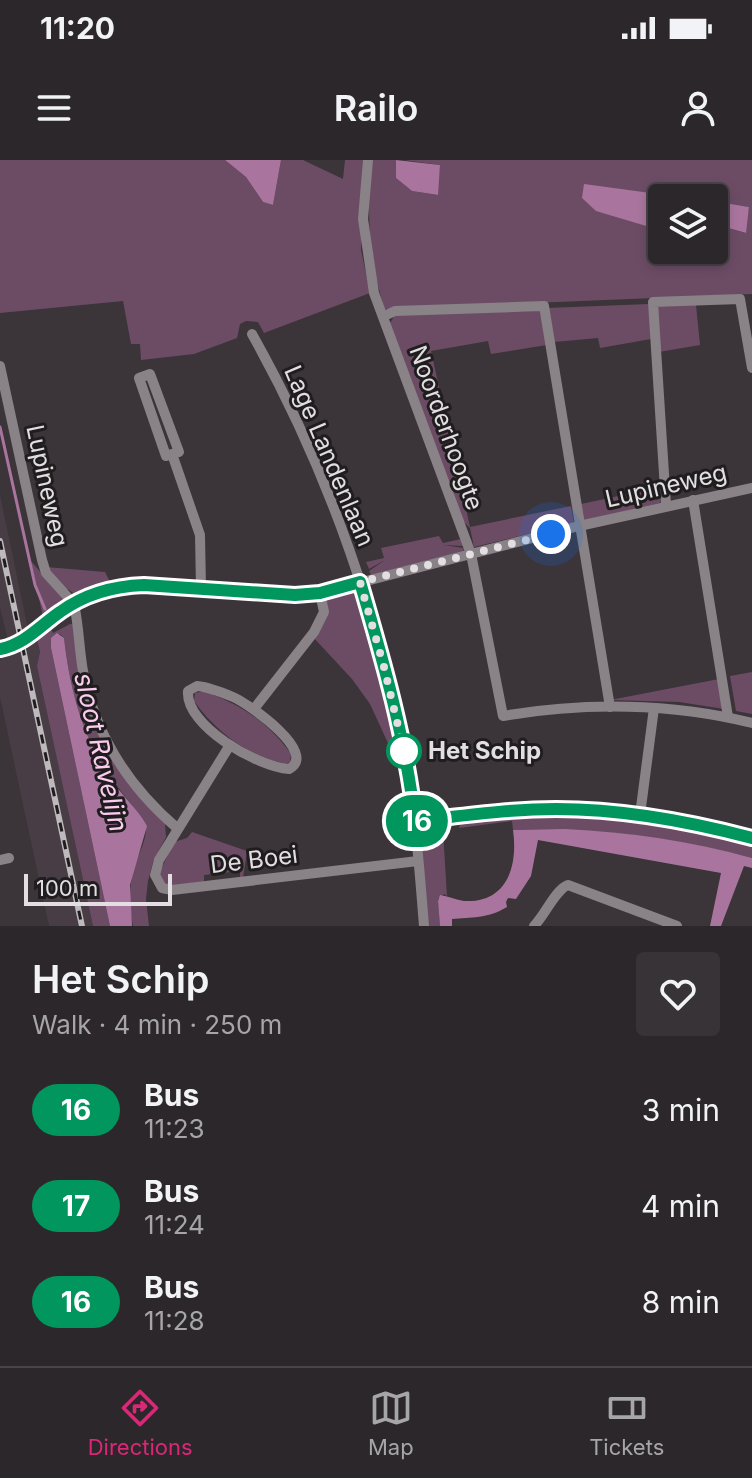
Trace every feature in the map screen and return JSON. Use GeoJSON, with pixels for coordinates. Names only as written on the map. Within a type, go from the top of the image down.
{"type":"FeatureCollection","features":[{"type":"Feature","properties":{"kind":"street","name":"Noorderhoogte"},"geometry":{"type":"LineString","coordinates":[[368,160],[363,200],[366,248],[374,293],[471,554],[503,716],[610,707]]}},
{"type":"Feature","properties":{"kind":"street"},"geometry":{"type":"LineString","coordinates":[[666,505],[653,302],[740,299],[752,368]]}},
{"type":"Feature","properties":{"kind":"street","name":"Noorderhoogte"},"geometry":{"type":"LineString","coordinates":[[384,316],[395,311],[544,306],[579,526]]}},
{"type":"Feature","properties":{"kind":"street","name":"Lage Landenlaan"},"geometry":{"type":"LineString","coordinates":[[252,334],[283,389],[360,582],[404,753],[415,821],[424,926]]}},
{"type":"Feature","properties":{"kind":"street","name":"Lupineweg"},"geometry":{"type":"LineString","coordinates":[[0,366],[46,573],[74,604]]}},
{"type":"Feature","properties":{"kind":"street"},"geometry":{"type":"LineString","coordinates":[[150,374],[179,452],[172,454],[166,456],[139,378],[150,374]]}},
{"type":"Feature","properties":{"kind":"street"},"geometry":{"type":"LineString","coordinates":[[172,454],[200,535],[201,589]]}},
{"type":"Feature","properties":{"kind":"street","name":"Lupineweg"},"geometry":{"type":"LineString","coordinates":[[0,649],[21,641],[74,604],[121,586],[277,595],[320,593],[579,526],[752,488]]}},
{"type":"Feature","properties":{"kind":"street"},"geometry":{"type":"LineString","coordinates":[[693,500],[728,717]]}},
{"type":"Feature","properties":{"kind":"street"},"geometry":{"type":"LineString","coordinates":[[579,526],[610,707],[654,708],[752,723]]}},
{"type":"Feature","properties":{"kind":"street"},"geometry":{"type":"LineString","coordinates":[[254,709],[320,621],[324,612],[320,593]]}},
{"type":"Feature","properties":{"kind":"street"},"geometry":{"type":"LineString","coordinates":[[74,604],[83,672],[104,735],[131,782],[177,828],[230,745]]}},
{"type":"Feature","properties":{"kind":"street"},"geometry":{"type":"LineString","coordinates":[[202,686],[254,709],[274,726],[296,752],[298,759],[295,765],[285,769],[268,765],[230,745],[198,716],[188,700],[191,687],[202,686]]}},
{"type":"Feature","properties":{"kind":"street"},"geometry":{"type":"LineString","coordinates":[[640,815],[654,708]]}},
{"type":"Feature","properties":{"kind":"street"},"geometry":{"type":"LineString","coordinates":[[415,821],[555,809],[640,815],[752,838]]}},
{"type":"Feature","properties":{"kind":"street","name":"De Boei"},"geometry":{"type":"LineString","coordinates":[[177,828],[155,872],[159,885],[168,890],[418,861]]}},
{"type":"Feature","properties":{"kind":"street"},"geometry":{"type":"LineString","coordinates":[[534,926],[546,913],[561,887],[568,885],[677,926]]}},
{"type":"Feature","properties":{"kind":"shaded area"},"geometry":{"type":"Polygon","coordinates":[[[0,160],[225,160],[246,177],[263,202],[273,205],[281,160],[303,160],[343,179],[345,160],[363,160],[361,250],[370,293],[264,333],[258,322],[246,321],[240,324],[237,338],[194,354],[141,360],[140,344],[131,344],[123,301],[0,313],[0,160]]]}},
{"type":"Feature","properties":{"kind":"shaded area"},"geometry":{"type":"Polygon","coordinates":[[[225,160],[281,160],[273,205],[263,202],[246,177],[225,160]]]}},
{"type":"Feature","properties":{"kind":"shaded area"},"geometry":{"type":"Polygon","coordinates":[[[371,160],[396,160],[396,178],[412,191],[437,195],[440,165],[404,160],[752,160],[752,294],[385,309],[375,272],[369,216],[371,160]]]}},
{"type":"Feature","properties":{"kind":"shaded area"},"geometry":{"type":"Polygon","coordinates":[[[396,160],[440,165],[438,195],[412,191],[396,178],[396,160]]]}},
{"type":"Feature","properties":{"kind":"shaded area"},"geometry":{"type":"Polygon","coordinates":[[[584,184],[648,193],[648,227],[596,211],[582,198],[584,184]]]}},
{"type":"Feature","properties":{"kind":"shaded area"},"geometry":{"type":"Polygon","coordinates":[[[728,203],[749,207],[746,233],[728,228],[728,203]]]}},
{"type":"Feature","properties":{"kind":"shaded area"},"geometry":{"type":"Polygon","coordinates":[[[649,304],[651,339],[600,348],[598,338],[554,342],[547,308],[649,304]]]}},
{"type":"Feature","properties":{"kind":"shaded area"},"geometry":{"type":"Polygon","coordinates":[[[657,305],[696,305],[700,345],[659,352],[657,305]]]}},
{"type":"Feature","properties":{"kind":"shaded area"},"geometry":{"type":"Polygon","coordinates":[[[540,311],[547,345],[491,354],[488,341],[431,351],[470,527],[571,506],[574,523],[474,547],[470,528],[462,520],[390,323],[395,315],[540,311]]]}},
{"type":"Feature","properties":{"kind":"shaded area"},"geometry":{"type":"Polygon","coordinates":[[[661,487],[660,503],[583,521],[581,504],[661,487]]]}},
{"type":"Feature","properties":{"kind":"shaded area"},"geometry":{"type":"Polygon","coordinates":[[[0,495],[28,629],[9,644],[0,608],[0,495]]]}},
{"type":"Feature","properties":{"kind":"shaded area"},"geometry":{"type":"Polygon","coordinates":[[[439,536],[443,543],[461,539],[463,546],[443,545],[464,548],[463,551],[371,575],[369,571],[385,560],[369,569],[366,562],[384,558],[381,548],[439,536]]]}},
{"type":"Feature","properties":{"kind":"shaded area"},"geometry":{"type":"Polygon","coordinates":[[[31,561],[66,602],[43,617],[31,561]]]}},
{"type":"Feature","properties":{"kind":"shaded area"},"geometry":{"type":"Polygon","coordinates":[[[46,567],[105,572],[110,582],[73,593],[68,589],[66,591],[46,567]]]}},
{"type":"Feature","properties":{"kind":"shaded area"},"geometry":{"type":"Polygon","coordinates":[[[356,588],[392,721],[399,767],[370,704],[352,679],[313,637],[327,610],[327,596],[356,588]]]}},
{"type":"Feature","properties":{"kind":"shaded area"},"geometry":{"type":"Polygon","coordinates":[[[74,624],[78,665],[112,759],[129,785],[165,824],[166,837],[153,862],[148,881],[149,926],[133,926],[130,905],[132,878],[144,842],[145,825],[106,771],[89,740],[73,690],[64,638],[60,634],[51,639],[51,648],[110,926],[93,926],[37,666],[40,652],[37,639],[51,629],[53,633],[74,624]]]}},
{"type":"Feature","properties":{"kind":"shaded area"},"geometry":{"type":"Polygon","coordinates":[[[57,633],[64,638],[74,693],[91,744],[114,783],[147,826],[130,885],[132,926],[110,926],[51,648],[51,638],[57,633]]]}},
{"type":"Feature","properties":{"kind":"shaded area"},"geometry":{"type":"Polygon","coordinates":[[[37,639],[40,651],[37,666],[93,926],[49,926],[0,697],[0,658],[13,655],[30,640],[37,639]]]}},
{"type":"Feature","properties":{"kind":"shaded area"},"geometry":{"type":"Polygon","coordinates":[[[752,672],[752,714],[736,711],[730,676],[752,672]]]}},
{"type":"Feature","properties":{"kind":"shaded area"},"geometry":{"type":"Polygon","coordinates":[[[719,679],[724,709],[679,702],[610,700],[719,679]]]}},
{"type":"Feature","properties":{"kind":"shaded area"},"geometry":{"type":"Polygon","coordinates":[[[203,691],[241,708],[263,723],[291,754],[290,762],[286,764],[258,755],[223,733],[194,701],[195,693],[203,691]]]}},
{"type":"Feature","properties":{"kind":"shaded area"},"geometry":{"type":"Polygon","coordinates":[[[534,815],[616,819],[698,831],[752,843],[752,858],[634,835],[513,830],[512,821],[459,828],[461,821],[534,815]]]}},
{"type":"Feature","properties":{"kind":"shaded area"},"geometry":{"type":"Polygon","coordinates":[[[449,828],[443,831],[447,896],[444,894],[438,899],[440,926],[428,926],[421,843],[430,841],[437,831],[449,828]]]}},
{"type":"Feature","properties":{"kind":"shaded area"},"geometry":{"type":"Polygon","coordinates":[[[565,829],[683,842],[752,858],[752,868],[744,866],[721,926],[710,926],[721,873],[538,840],[531,876],[516,899],[508,898],[507,907],[486,916],[452,919],[452,926],[440,926],[440,895],[464,901],[479,900],[500,889],[507,879],[514,856],[513,830],[565,829]]]}},
{"type":"Feature","properties":{"kind":"shaded area"},"geometry":{"type":"Polygon","coordinates":[[[192,832],[247,851],[243,878],[240,878],[240,871],[204,875],[204,882],[171,887],[163,883],[159,874],[174,842],[187,838],[192,832]]]}},
{"type":"Feature","properties":{"kind":"waterway","name":"sloot Ravelijn"},"geometry":{"type":"LineString","coordinates":[[0,427],[35,585],[45,609]]}},
{"type":"Feature","properties":{"kind":"railway"},"geometry":{"type":"LineString","coordinates":[[0,541],[82,926]]}},
{"type":"Feature","properties":{"kind":"bus line","name":"16"},"geometry":{"type":"LineString","coordinates":[[0,649],[21,641],[62,610],[121,586],[295,595],[320,593],[360,582],[390,689],[415,821],[494,812],[579,810],[670,820],[752,838]]}},
{"type":"Feature","properties":{"kind":"place","name":"Het Schip"},"geometry":{"type":"Point","coordinates":[404,751]}},
{"type":"Feature","properties":{"kind":"route"},"geometry":{"type":"LineString","coordinates":[[404,751],[360,582],[551,534]]}}]}
